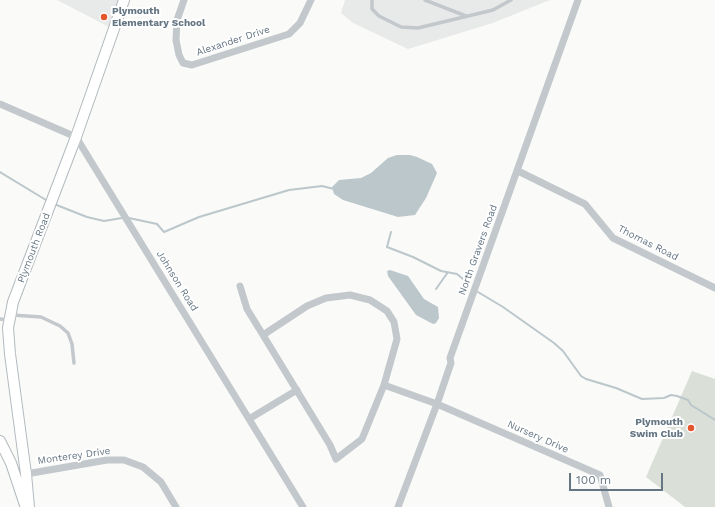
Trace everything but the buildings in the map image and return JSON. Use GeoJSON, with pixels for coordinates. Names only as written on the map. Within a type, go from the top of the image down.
{"type":"FeatureCollection","features":[{"type":"Feature","properties":{"kind":"main road","name":"Plymouth Road"},"geometry":{"type":"LineString","coordinates":[[29,507],[6,322],[76,137],[124,0]]}},
{"type":"Feature","properties":{"kind":"main road"},"geometry":{"type":"LineString","coordinates":[[0,441],[11,463],[25,507]]}},
{"type":"Feature","properties":{"kind":"street","name":"Alexander Drive"},"geometry":{"type":"LineString","coordinates":[[184,0],[177,20],[176,40],[179,55],[183,62],[192,65],[289,34],[300,23],[311,0]]}},
{"type":"Feature","properties":{"kind":"street","name":"North Gravers Road"},"geometry":{"type":"LineString","coordinates":[[398,507],[437,404],[451,363],[450,358],[578,0]]}},
{"type":"Feature","properties":{"kind":"street"},"geometry":{"type":"LineString","coordinates":[[0,104],[76,137]]}},
{"type":"Feature","properties":{"kind":"street","name":"Johnson Road"},"geometry":{"type":"LineString","coordinates":[[76,137],[303,507]]}},
{"type":"Feature","properties":{"kind":"street","name":"Thomas Road"},"geometry":{"type":"LineString","coordinates":[[518,171],[585,204],[613,238],[715,288]]}},
{"type":"Feature","properties":{"kind":"street"},"geometry":{"type":"LineString","coordinates":[[240,286],[247,309],[330,445],[336,459],[362,438],[384,384],[397,339],[394,322],[388,311],[370,300],[350,295],[326,298],[307,306],[263,335]]}},
{"type":"Feature","properties":{"kind":"street"},"geometry":{"type":"LineString","coordinates":[[384,384],[437,404]]}},
{"type":"Feature","properties":{"kind":"street"},"geometry":{"type":"LineString","coordinates":[[250,419],[297,390]]}},
{"type":"Feature","properties":{"kind":"street","name":"Nursery Drive"},"geometry":{"type":"LineString","coordinates":[[437,404],[600,475],[609,507]]}},
{"type":"Feature","properties":{"kind":"street"},"geometry":{"type":"LineString","coordinates":[[0,455],[11,463]]}},
{"type":"Feature","properties":{"kind":"street","name":"Monterey Drive"},"geometry":{"type":"LineString","coordinates":[[26,474],[107,460],[124,460],[143,467],[161,482],[176,507]]}},
{"type":"Feature","properties":{"kind":"lane"},"geometry":{"type":"LineString","coordinates":[[372,0],[372,9],[379,16],[401,27],[418,28],[493,10],[511,0]]}},
{"type":"Feature","properties":{"kind":"lane"},"geometry":{"type":"LineString","coordinates":[[425,0],[467,16]]}},
{"type":"Feature","properties":{"kind":"lane"},"geometry":{"type":"LineString","coordinates":[[6,322],[41,317],[60,326],[68,333],[72,344],[74,362]]}},
{"type":"Feature","properties":{"kind":"shaded area","name":"Plymouth Elementary School"},"geometry":{"type":"Polygon","coordinates":[[[57,0],[124,0],[113,29],[57,0]]]}},
{"type":"Feature","properties":{"kind":"shaded area"},"geometry":{"type":"Polygon","coordinates":[[[345,0],[550,0],[493,23],[408,49],[353,23],[341,13],[345,0]]]}},
{"type":"Feature","properties":{"kind":"shaded area"},"geometry":{"type":"Polygon","coordinates":[[[397,155],[410,155],[417,157],[432,164],[437,173],[426,198],[415,215],[398,217],[343,200],[334,194],[332,187],[339,180],[361,178],[371,173],[388,158],[397,155]]]}},
{"type":"Feature","properties":{"kind":"shaded area"},"geometry":{"type":"Polygon","coordinates":[[[390,270],[408,276],[424,299],[438,307],[439,318],[436,323],[433,324],[416,315],[388,276],[387,271],[390,270]]]}},
{"type":"Feature","properties":{"kind":"shaded area","name":"Plymouth Swim Club"},"geometry":{"type":"Polygon","coordinates":[[[692,371],[715,379],[715,507],[685,507],[646,477],[692,371]]]}},
{"type":"Feature","properties":{"kind":"waterway"},"geometry":{"type":"LineString","coordinates":[[0,172],[46,200]]}},
{"type":"Feature","properties":{"kind":"waterway"},"geometry":{"type":"LineString","coordinates":[[129,218],[157,224],[164,232],[199,217],[289,190],[322,186],[334,189]]}},
{"type":"Feature","properties":{"kind":"waterway"},"geometry":{"type":"LineString","coordinates":[[54,204],[87,217],[104,221],[122,218]]}},
{"type":"Feature","properties":{"kind":"waterway"},"geometry":{"type":"LineString","coordinates":[[391,232],[387,247],[413,257],[441,271],[457,274],[463,279]]}},
{"type":"Feature","properties":{"kind":"waterway"},"geometry":{"type":"LineString","coordinates":[[436,289],[448,272]]}},
{"type":"Feature","properties":{"kind":"waterway"},"geometry":{"type":"LineString","coordinates":[[478,292],[503,307],[554,343],[563,351],[581,376],[586,379],[616,388],[642,399],[664,398],[671,395],[677,396],[688,400],[691,405],[715,420]]}},
{"type":"Feature","properties":{"kind":"place","name":"Plymouth Elementary School"},"geometry":{"type":"Point","coordinates":[104,17]}},
{"type":"Feature","properties":{"kind":"place","name":"Plymouth Swim Club"},"geometry":{"type":"Point","coordinates":[691,428]}}]}
